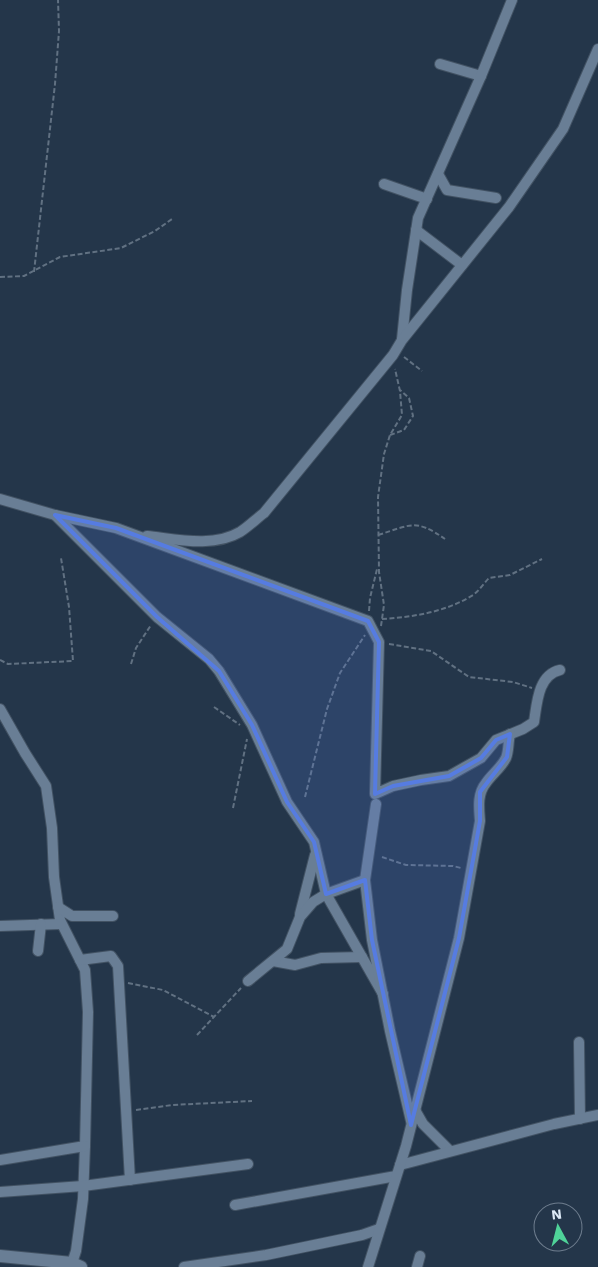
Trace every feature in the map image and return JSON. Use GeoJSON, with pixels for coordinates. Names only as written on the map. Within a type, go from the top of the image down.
{"type":"FeatureCollection","features":[{"type":"Feature","properties":{"kind":"street"},"geometry":{"type":"LineString","coordinates":[[402,340],[407,290],[418,218],[481,76],[509,2]]}},
{"type":"Feature","properties":{"kind":"street"},"geometry":{"type":"LineString","coordinates":[[131,534],[194,541],[217,539],[239,533],[264,512],[394,354],[402,340],[509,207],[563,129],[593,73],[598,49]]}},
{"type":"Feature","properties":{"kind":"street"},"geometry":{"type":"LineString","coordinates":[[440,64],[481,76]]}},
{"type":"Feature","properties":{"kind":"street"},"geometry":{"type":"LineString","coordinates":[[438,174],[447,190],[496,198]]}},
{"type":"Feature","properties":{"kind":"street"},"geometry":{"type":"LineString","coordinates":[[384,184],[427,199]]}},
{"type":"Feature","properties":{"kind":"street"},"geometry":{"type":"LineString","coordinates":[[416,230],[462,265]]}},
{"type":"Feature","properties":{"kind":"street"},"geometry":{"type":"LineString","coordinates":[[0,499],[55,515],[116,528],[369,624],[379,642],[375,794],[393,786],[449,776],[481,758],[496,740],[534,722],[539,690],[551,674],[560,670]]}},
{"type":"Feature","properties":{"kind":"street"},"geometry":{"type":"LineString","coordinates":[[55,515],[157,617],[208,659],[219,671],[287,802],[314,842],[326,894],[383,994]]}},
{"type":"Feature","properties":{"kind":"street"},"geometry":{"type":"LineString","coordinates":[[0,709],[46,786],[52,828],[54,877],[61,924],[85,970],[88,1012],[83,1186],[73,1266],[0,1256]]}},
{"type":"Feature","properties":{"kind":"street"},"geometry":{"type":"LineString","coordinates":[[368,1267],[412,1125],[459,938],[480,821],[480,792],[507,756],[510,734]]}},
{"type":"Feature","properties":{"kind":"street"},"geometry":{"type":"LineString","coordinates":[[376,804],[365,880],[372,940],[412,1125]]}},
{"type":"Feature","properties":{"kind":"street"},"geometry":{"type":"LineString","coordinates":[[248,981],[287,949],[300,917],[316,852]]}},
{"type":"Feature","properties":{"kind":"street"},"geometry":{"type":"LineString","coordinates":[[300,917],[313,902],[326,894],[365,880]]}},
{"type":"Feature","properties":{"kind":"street"},"geometry":{"type":"LineString","coordinates":[[58,907],[72,916],[113,916]]}},
{"type":"Feature","properties":{"kind":"street"},"geometry":{"type":"LineString","coordinates":[[38,951],[41,924]]}},
{"type":"Feature","properties":{"kind":"street"},"geometry":{"type":"LineString","coordinates":[[0,926],[61,924]]}},
{"type":"Feature","properties":{"kind":"street"},"geometry":{"type":"LineString","coordinates":[[80,960],[111,956],[118,966],[130,1180]]}},
{"type":"Feature","properties":{"kind":"street"},"geometry":{"type":"LineString","coordinates":[[273,961],[295,965],[320,958],[362,957]]}},
{"type":"Feature","properties":{"kind":"street"},"geometry":{"type":"LineString","coordinates":[[578,1042],[580,1119]]}},
{"type":"Feature","properties":{"kind":"street"},"geometry":{"type":"LineString","coordinates":[[415,1110],[423,1124],[450,1151]]}},
{"type":"Feature","properties":{"kind":"street"},"geometry":{"type":"LineString","coordinates":[[400,1164],[598,1115]]}},
{"type":"Feature","properties":{"kind":"street"},"geometry":{"type":"LineString","coordinates":[[0,1160],[85,1146]]}},
{"type":"Feature","properties":{"kind":"street"},"geometry":{"type":"LineString","coordinates":[[0,1192],[83,1186],[248,1164]]}},
{"type":"Feature","properties":{"kind":"street"},"geometry":{"type":"LineString","coordinates":[[235,1205],[396,1176]]}},
{"type":"Feature","properties":{"kind":"street"},"geometry":{"type":"LineString","coordinates":[[184,1267],[266,1254],[362,1235],[379,1229]]}},
{"type":"Feature","properties":{"kind":"street"},"geometry":{"type":"LineString","coordinates":[[417,1267],[420,1256]]}},
{"type":"Feature","properties":{"kind":"path"},"geometry":{"type":"LineString","coordinates":[[34,272],[55,84],[59,31],[58,0]]}},
{"type":"Feature","properties":{"kind":"path"},"geometry":{"type":"LineString","coordinates":[[0,277],[24,276],[60,257],[121,248],[155,231],[172,219]]}},
{"type":"Feature","properties":{"kind":"path"},"geometry":{"type":"LineString","coordinates":[[394,354],[422,371]]}},
{"type":"Feature","properties":{"kind":"path"},"geometry":{"type":"LineString","coordinates":[[394,354],[402,415],[390,435],[384,454],[378,496],[379,565],[384,605],[379,642],[431,650],[469,677],[513,682],[539,690]]}},
{"type":"Feature","properties":{"kind":"path"},"geometry":{"type":"LineString","coordinates":[[390,435],[404,430],[413,416],[409,398],[399,389]]}},
{"type":"Feature","properties":{"kind":"path"},"geometry":{"type":"LineString","coordinates":[[378,535],[412,524],[428,528],[445,538]]}},
{"type":"Feature","properties":{"kind":"path"},"geometry":{"type":"LineString","coordinates":[[0,660],[8,664],[72,661],[69,607],[61,558]]}},
{"type":"Feature","properties":{"kind":"path"},"geometry":{"type":"LineString","coordinates":[[382,620],[409,617],[446,608],[474,595],[489,578],[510,575],[542,559]]}},
{"type":"Feature","properties":{"kind":"path"},"geometry":{"type":"LineString","coordinates":[[305,797],[326,710],[340,673],[369,624],[370,598],[379,565]]}},
{"type":"Feature","properties":{"kind":"path"},"geometry":{"type":"LineString","coordinates":[[130,664],[136,648],[157,617]]}},
{"type":"Feature","properties":{"kind":"path"},"geometry":{"type":"LineString","coordinates":[[214,706],[245,723],[234,808]]}},
{"type":"Feature","properties":{"kind":"path"},"geometry":{"type":"LineString","coordinates":[[382,857],[406,865],[453,866],[471,871]]}},
{"type":"Feature","properties":{"kind":"path"},"geometry":{"type":"LineString","coordinates":[[119,981],[164,990],[214,1017]]}},
{"type":"Feature","properties":{"kind":"path"},"geometry":{"type":"LineString","coordinates":[[196,1036],[248,981]]}},
{"type":"Feature","properties":{"kind":"path"},"geometry":{"type":"LineString","coordinates":[[126,1112],[172,1105],[252,1101]]}},
{"type":"Feature","properties":{"kind":"highlighted area"},"geometry":{"type":"Polygon","coordinates":[[[55,515],[116,528],[368,621],[379,642],[375,794],[393,786],[449,776],[481,758],[496,740],[510,734],[507,757],[480,792],[480,821],[459,938],[411,1125],[372,940],[365,880],[326,894],[314,842],[287,802],[252,725],[219,671],[157,617],[55,515]]]}}]}
